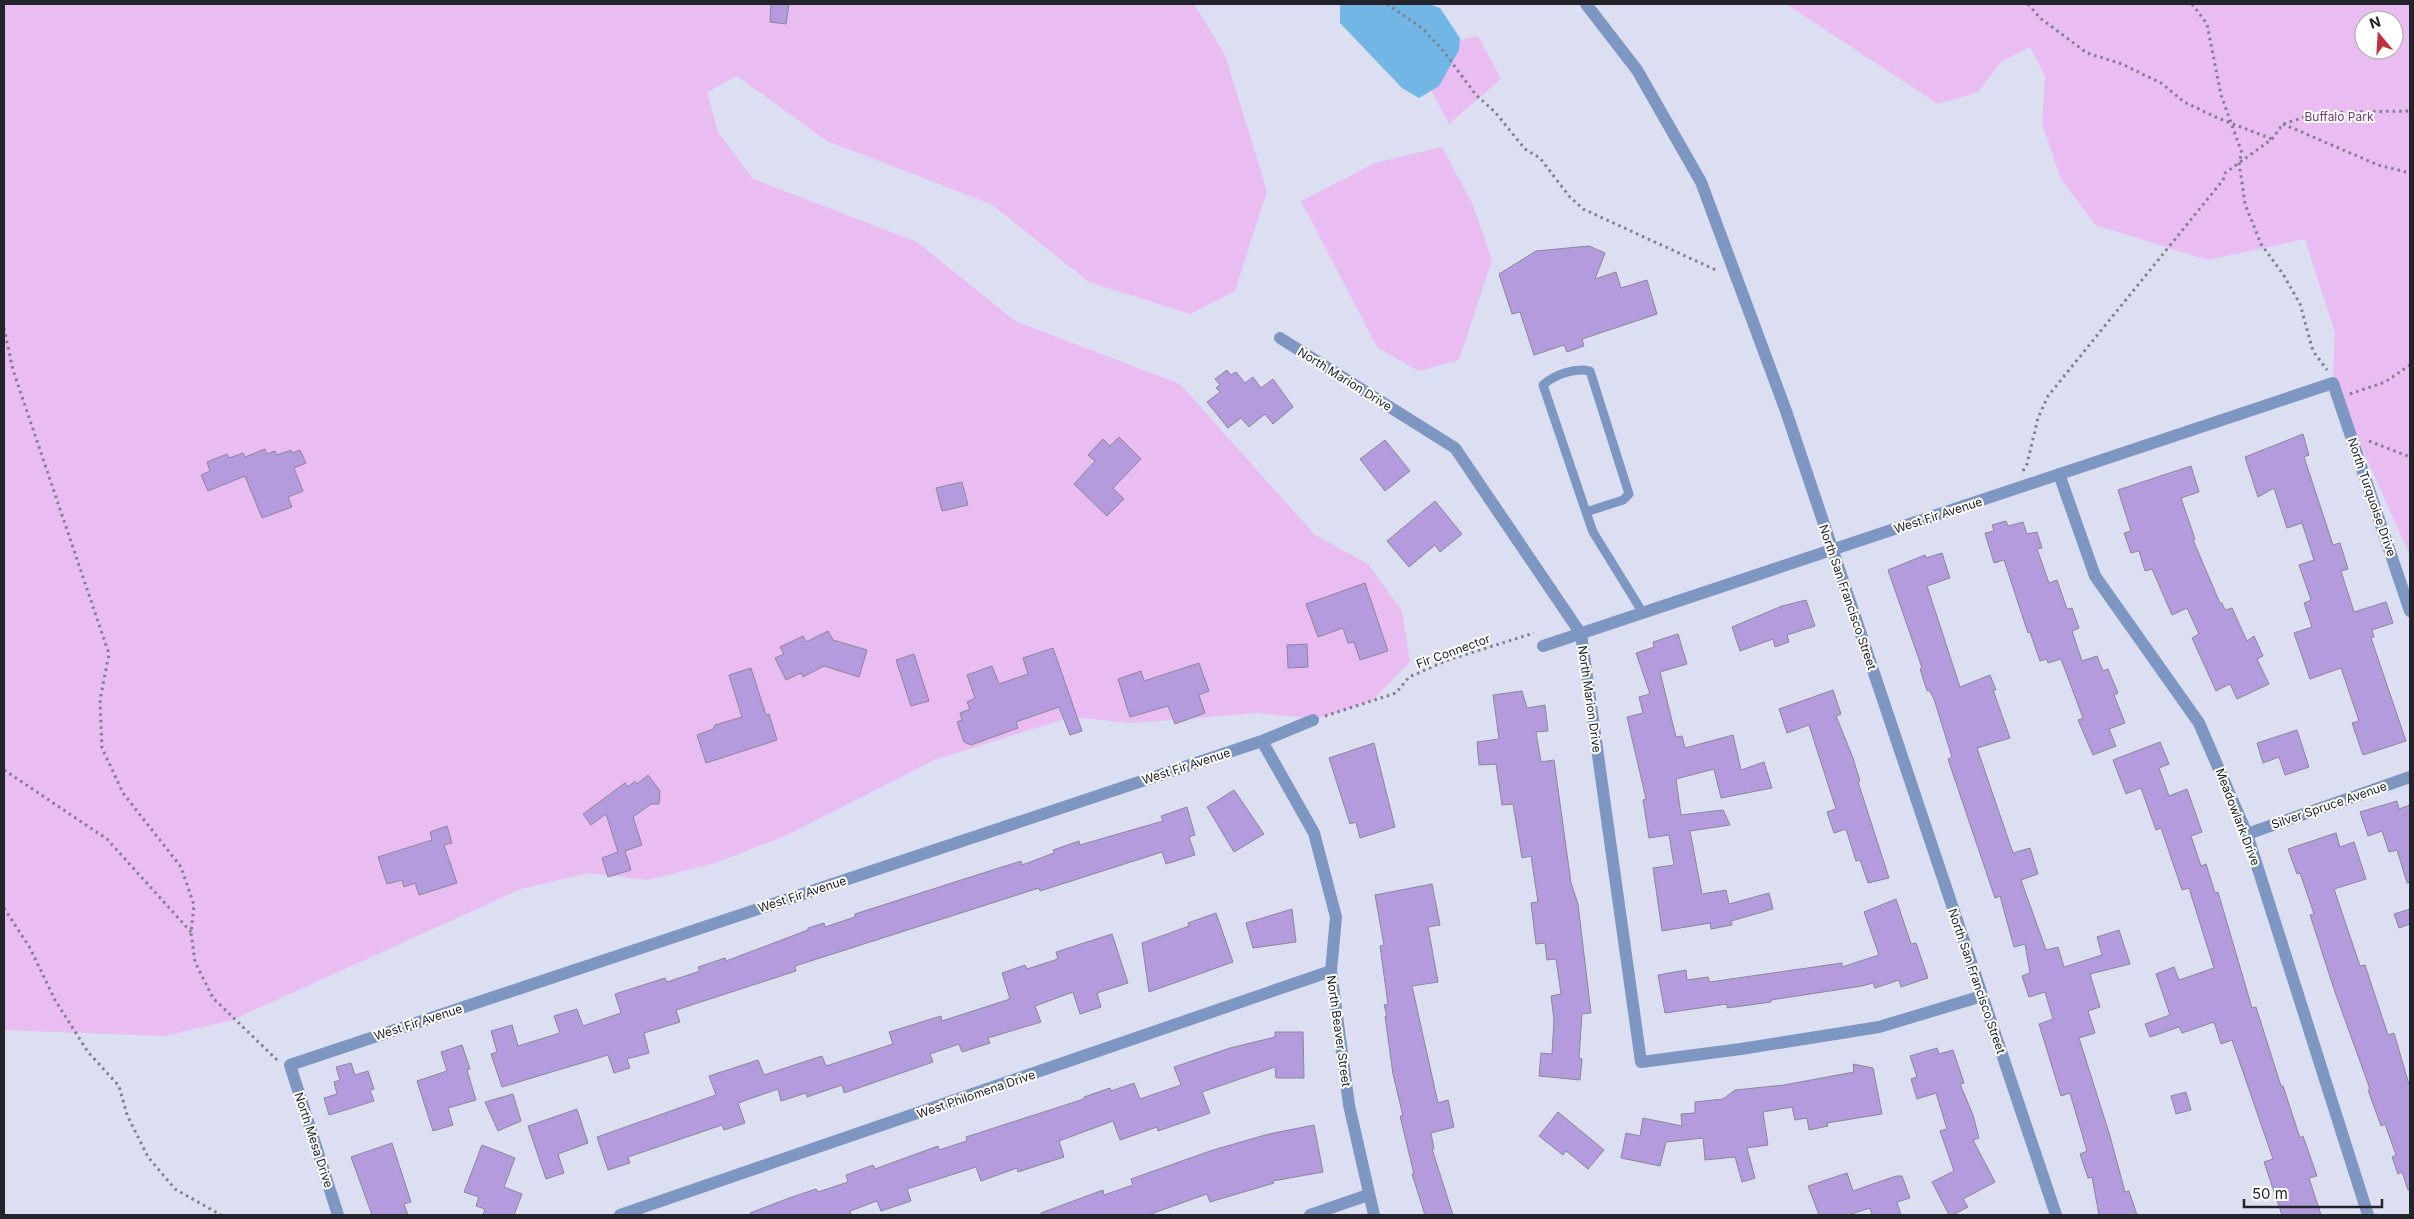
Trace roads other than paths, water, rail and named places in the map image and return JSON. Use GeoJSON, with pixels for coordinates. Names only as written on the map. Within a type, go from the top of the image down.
{"type":"FeatureCollection","features":[{"type":"Feature","properties":{"kind":"street","name":"North San Francisco Street"},"geometry":{"type":"LineString","coordinates":[[1586,4],[1636,70],[1701,182],[1786,411],[2056,1215]]}},
{"type":"Feature","properties":{"kind":"street","name":"North Marion Drive"},"geometry":{"type":"LineString","coordinates":[[1280,338],[1455,448],[1581,634],[1641,1062],[1741,1049],[1879,1027],[1982,996]]}},
{"type":"Feature","properties":{"kind":"street","name":"West Fir Avenue"},"geometry":{"type":"LineString","coordinates":[[1543,646],[2333,383]]}},
{"type":"Feature","properties":{"kind":"street","name":"North Turquoise Drive"},"geometry":{"type":"LineString","coordinates":[[2333,383],[2410,611]]}},
{"type":"Feature","properties":{"kind":"street","name":"Meadowlark Drive"},"geometry":{"type":"LineString","coordinates":[[2059,474],[2095,576],[2199,722],[2247,834],[2368,1215]]}},
{"type":"Feature","properties":{"kind":"street","name":"West Fir Avenue"},"geometry":{"type":"LineString","coordinates":[[292,1071],[1262,741],[1313,720]]}},
{"type":"Feature","properties":{"kind":"street","name":"North Beaver Street"},"geometry":{"type":"LineString","coordinates":[[1262,741],[1314,833],[1336,917],[1330,971],[1349,1105],[1368,1196],[1374,1215]]}},
{"type":"Feature","properties":{"kind":"street","name":"Silver Spruce Avenue"},"geometry":{"type":"LineString","coordinates":[[2247,834],[2410,777]]}},
{"type":"Feature","properties":{"kind":"street","name":"West Philomena Drive"},"geometry":{"type":"LineString","coordinates":[[620,1215],[1330,971]]}},
{"type":"Feature","properties":{"kind":"street","name":"North Mesa Drive"},"geometry":{"type":"LineString","coordinates":[[292,1071],[338,1215]]}},
{"type":"Feature","properties":{"kind":"street"},"geometry":{"type":"LineString","coordinates":[[1310,1215],[1368,1196]]}},
{"type":"Feature","properties":{"kind":"lane"},"geometry":{"type":"LineString","coordinates":[[1586,512],[1623,500],[1629,494],[1590,371],[1581,369],[1550,378],[1543,385],[1586,512],[1593,532],[1643,613]]}},
{"type":"Feature","properties":{"kind":"water"},"geometry":{"type":"Polygon","coordinates":[[[1340,4],[1429,4],[1440,8],[1460,38],[1459,50],[1439,86],[1419,98],[1402,88],[1340,23],[1340,4]]]}},
{"type":"Feature","properties":{"kind":"park label","name":"Buffalo Park"},"geometry":{"type":"Point","coordinates":[2339,116]}}]}
